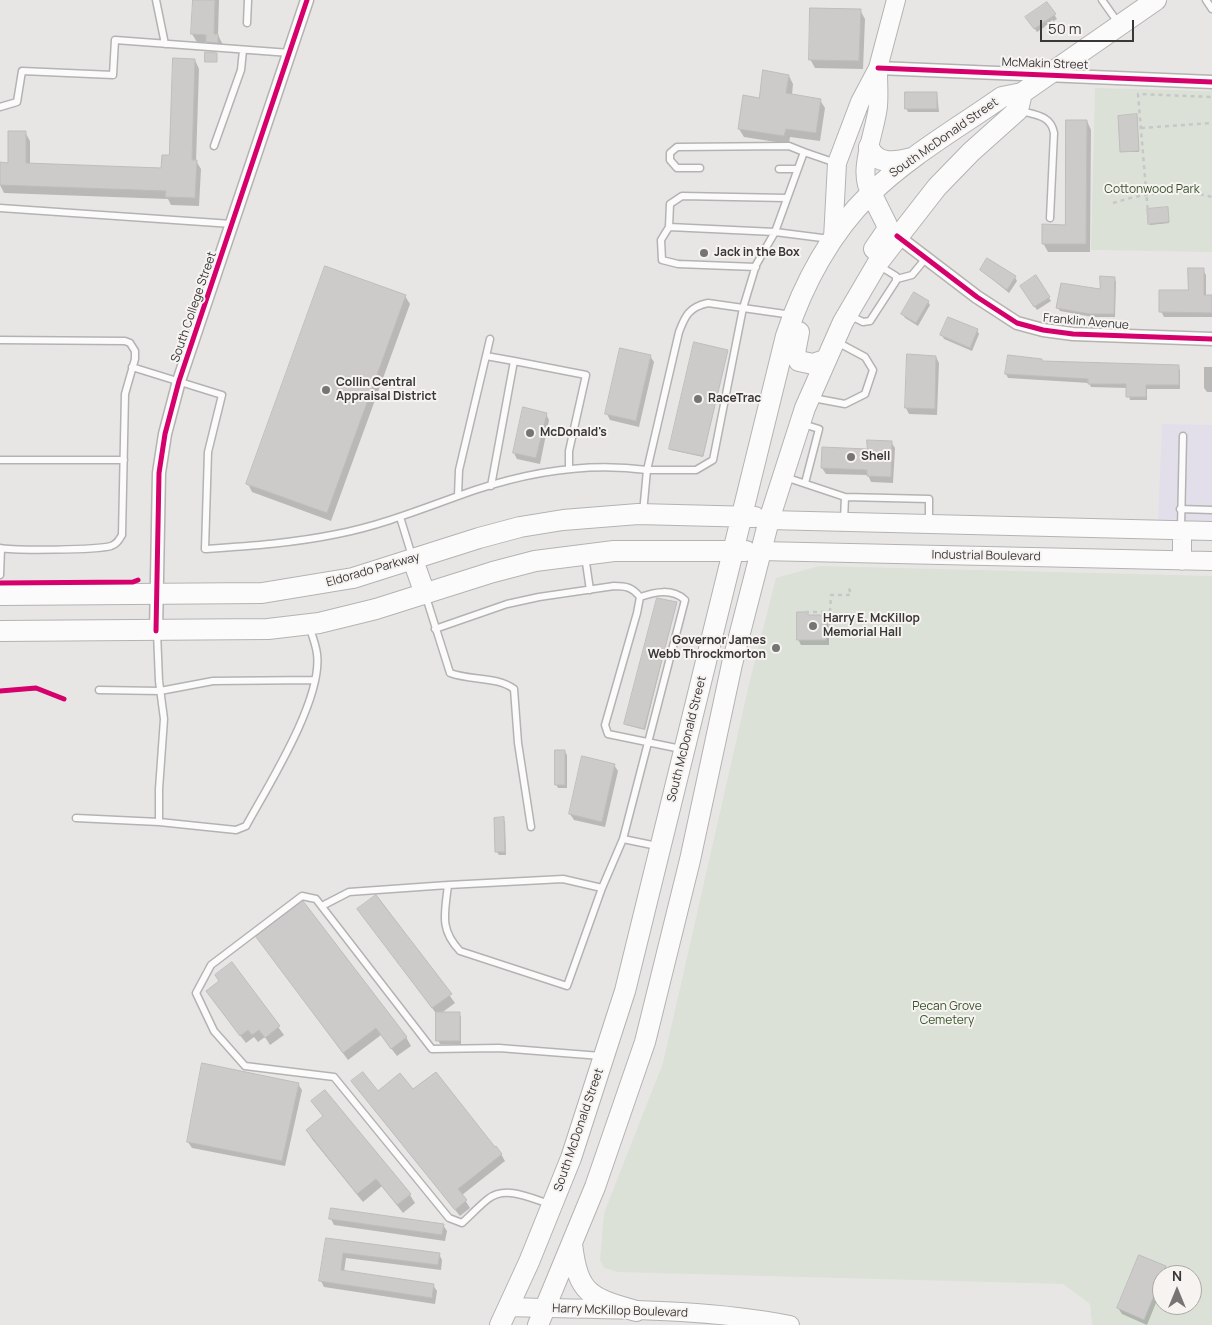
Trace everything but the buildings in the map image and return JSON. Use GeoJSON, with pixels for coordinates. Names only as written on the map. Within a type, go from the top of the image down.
{"type":"FeatureCollection","features":[{"type":"Feature","properties":{"kind":"main road"},"geometry":{"type":"LineString","coordinates":[[833,239],[837,163],[860,102],[878,68],[896,0]]}},
{"type":"Feature","properties":{"kind":"main road","name":"South McDonald Street"},"geometry":{"type":"LineString","coordinates":[[542,1317],[615,1130],[645,1042],[690,860],[732,664],[760,551],[799,423],[825,360],[848,314],[877,264],[897,236],[954,169],[1049,74],[1156,0]]}},
{"type":"Feature","properties":{"kind":"main road"},"geometry":{"type":"LineString","coordinates":[[835,339],[842,307],[849,289],[887,230],[883,215],[870,193],[866,177],[869,147],[878,107],[878,68]]}},
{"type":"Feature","properties":{"kind":"main road","name":"South McDonald Street"},"geometry":{"type":"LineString","coordinates":[[504,1316],[571,1158],[605,1056],[637,948],[684,750],[793,315],[812,274],[833,239],[870,193],[914,157],[1002,97],[1020,102]]}},
{"type":"Feature","properties":{"kind":"main road"},"geometry":{"type":"LineString","coordinates":[[869,147],[873,154],[885,161],[897,162],[914,157]]}},
{"type":"Feature","properties":{"kind":"main road"},"geometry":{"type":"LineString","coordinates":[[812,274],[812,295],[795,344],[795,353],[804,364],[814,364],[825,360]]}},
{"type":"Feature","properties":{"kind":"main road","name":"Eldorado Parkway"},"geometry":{"type":"LineString","coordinates":[[0,594],[240,594],[283,591],[353,578],[520,527],[590,517],[643,514],[742,515],[769,520]]}},
{"type":"Feature","properties":{"kind":"main road"},"geometry":{"type":"LineString","coordinates":[[769,520],[1212,531]]}},
{"type":"Feature","properties":{"kind":"main road"},"geometry":{"type":"LineString","coordinates":[[1182,530],[1182,561]]}},
{"type":"Feature","properties":{"kind":"main road"},"geometry":{"type":"LineString","coordinates":[[0,631],[238,631],[309,624],[376,610],[511,567],[585,553],[646,550],[760,551]]}},
{"type":"Feature","properties":{"kind":"main road","name":"Industrial Boulevard"},"geometry":{"type":"LineString","coordinates":[[760,551],[1212,561]]}},
{"type":"Feature","properties":{"kind":"main road"},"geometry":{"type":"LineString","coordinates":[[413,560],[425,594]]}},
{"type":"Feature","properties":{"kind":"main road"},"geometry":{"type":"LineString","coordinates":[[706,663],[732,664]]}},
{"type":"Feature","properties":{"kind":"main road"},"geometry":{"type":"LineString","coordinates":[[684,750],[712,756]]}},
{"type":"Feature","properties":{"kind":"main road"},"geometry":{"type":"LineString","coordinates":[[572,1244],[578,1276],[590,1294],[599,1300],[636,1311]]}},
{"type":"Feature","properties":{"kind":"main road","name":"Harry McKillop Boulevard"},"geometry":{"type":"LineString","coordinates":[[504,1316],[542,1317],[636,1311],[725,1315],[790,1325]]}},
{"type":"Feature","properties":{"kind":"street","name":"South College Street"},"geometry":{"type":"LineString","coordinates":[[156,631],[159,473],[165,434],[179,382],[307,0]]}},
{"type":"Feature","properties":{"kind":"street","name":"McMakin Street"},"geometry":{"type":"LineString","coordinates":[[878,68],[1212,82]]}},
{"type":"Feature","properties":{"kind":"street","name":"Franklin Avenue"},"geometry":{"type":"LineString","coordinates":[[897,236],[977,297],[1017,323],[1043,330],[1073,334],[1212,339]]}},
{"type":"Feature","properties":{"kind":"lane"},"geometry":{"type":"LineString","coordinates":[[156,0],[165,44]]}},
{"type":"Feature","properties":{"kind":"lane"},"geometry":{"type":"LineString","coordinates":[[247,23],[248,0]]}},
{"type":"Feature","properties":{"kind":"lane"},"geometry":{"type":"LineString","coordinates":[[1102,0],[1120,25]]}},
{"type":"Feature","properties":{"kind":"lane"},"geometry":{"type":"LineString","coordinates":[[1206,0],[1212,9]]}},
{"type":"Feature","properties":{"kind":"lane"},"geometry":{"type":"LineString","coordinates":[[0,107],[17,102],[22,71],[113,75],[115,40],[290,53]]}},
{"type":"Feature","properties":{"kind":"lane"},"geometry":{"type":"LineString","coordinates":[[214,146],[241,70],[244,50]]}},
{"type":"Feature","properties":{"kind":"lane"},"geometry":{"type":"LineString","coordinates":[[1020,102],[1044,117],[1052,125],[1054,134],[1050,218]]}},
{"type":"Feature","properties":{"kind":"lane"},"geometry":{"type":"LineString","coordinates":[[700,168],[677,168],[670,160],[670,153],[677,147],[789,146],[837,163]]}},
{"type":"Feature","properties":{"kind":"lane"},"geometry":{"type":"LineString","coordinates":[[132,367],[222,395],[208,452],[205,549],[251,546],[338,534],[400,517],[491,486],[569,469],[582,467],[696,470],[713,460],[743,308],[756,267],[775,232],[804,152]]}},
{"type":"Feature","properties":{"kind":"lane"},"geometry":{"type":"LineString","coordinates":[[779,169],[797,169]]}},
{"type":"Feature","properties":{"kind":"lane"},"geometry":{"type":"LineString","coordinates":[[756,267],[678,264],[662,260],[661,240],[668,227],[670,204],[682,196],[786,198]]}},
{"type":"Feature","properties":{"kind":"lane"},"geometry":{"type":"LineString","coordinates":[[0,208],[233,224]]}},
{"type":"Feature","properties":{"kind":"lane"},"geometry":{"type":"LineString","coordinates":[[668,227],[775,232],[833,239]]}},
{"type":"Feature","properties":{"kind":"lane"},"geometry":{"type":"LineString","coordinates":[[848,314],[863,322],[870,321],[897,279],[912,275],[926,258]]}},
{"type":"Feature","properties":{"kind":"lane"},"geometry":{"type":"LineString","coordinates":[[877,264],[897,279]]}},
{"type":"Feature","properties":{"kind":"lane"},"geometry":{"type":"LineString","coordinates":[[643,514],[646,470],[679,332],[686,313],[697,305],[708,303],[793,315]]}},
{"type":"Feature","properties":{"kind":"lane"},"geometry":{"type":"LineString","coordinates":[[458,496],[459,470],[490,339]]}},
{"type":"Feature","properties":{"kind":"lane"},"geometry":{"type":"LineString","coordinates":[[809,398],[844,404],[865,394],[873,370],[865,357],[835,339]]}},
{"type":"Feature","properties":{"kind":"lane"},"geometry":{"type":"LineString","coordinates":[[0,340],[124,340],[130,343],[135,350],[124,394],[122,535],[119,542],[112,546],[95,548],[1,548],[0,575]]}},
{"type":"Feature","properties":{"kind":"lane"},"geometry":{"type":"LineString","coordinates":[[486,356],[586,375],[569,451],[569,469]]}},
{"type":"Feature","properties":{"kind":"lane"},"geometry":{"type":"LineString","coordinates":[[491,486],[514,361]]}},
{"type":"Feature","properties":{"kind":"lane"},"geometry":{"type":"LineString","coordinates":[[799,423],[819,429],[805,483]]}},
{"type":"Feature","properties":{"kind":"lane"},"geometry":{"type":"LineString","coordinates":[[1182,530],[1180,509],[1183,436]]}},
{"type":"Feature","properties":{"kind":"lane"},"geometry":{"type":"LineString","coordinates":[[0,460],[124,460]]}},
{"type":"Feature","properties":{"kind":"lane"},"geometry":{"type":"LineString","coordinates":[[782,476],[845,497],[929,499],[929,524]]}},
{"type":"Feature","properties":{"kind":"lane"},"geometry":{"type":"LineString","coordinates":[[844,521],[845,497]]}},
{"type":"Feature","properties":{"kind":"lane"},"geometry":{"type":"LineString","coordinates":[[1180,509],[1212,510]]}},
{"type":"Feature","properties":{"kind":"lane"},"geometry":{"type":"LineString","coordinates":[[400,517],[413,560]]}},
{"type":"Feature","properties":{"kind":"lane"},"geometry":{"type":"LineString","coordinates":[[585,553],[590,590]]}},
{"type":"Feature","properties":{"kind":"lane"},"geometry":{"type":"LineString","coordinates":[[435,629],[507,604],[539,597],[625,586],[634,590],[640,597]]}},
{"type":"Feature","properties":{"kind":"lane"},"geometry":{"type":"LineString","coordinates":[[448,885],[445,924],[449,940],[460,951],[567,986],[602,888],[624,839],[647,741],[685,600],[679,595],[660,591],[640,597]]}},
{"type":"Feature","properties":{"kind":"lane"},"geometry":{"type":"LineString","coordinates":[[425,594],[450,673],[465,678],[504,682],[514,689],[518,743],[530,827]]}},
{"type":"Feature","properties":{"kind":"lane"},"geometry":{"type":"LineString","coordinates":[[640,597],[605,725],[608,734],[684,750]]}},
{"type":"Feature","properties":{"kind":"lane"},"geometry":{"type":"LineString","coordinates":[[76,818],[159,822],[236,830],[246,826],[294,739],[314,680],[317,654],[309,624]]}},
{"type":"Feature","properties":{"kind":"lane"},"geometry":{"type":"LineString","coordinates":[[156,631],[160,691],[164,718],[159,789],[159,822]]}},
{"type":"Feature","properties":{"kind":"lane"},"geometry":{"type":"LineString","coordinates":[[99,690],[160,691],[213,681],[314,680]]}},
{"type":"Feature","properties":{"kind":"lane"},"geometry":{"type":"LineString","coordinates":[[624,839],[661,847]]}},
{"type":"Feature","properties":{"kind":"lane"},"geometry":{"type":"LineString","coordinates":[[322,906],[349,892],[448,885],[562,879],[602,888]]}},
{"type":"Feature","properties":{"kind":"lane"},"geometry":{"type":"LineString","coordinates":[[552,1205],[516,1194],[502,1194],[489,1197],[462,1222],[449,1218],[334,1077],[245,1066],[214,1032],[196,993],[212,965],[302,896],[316,899],[322,906],[432,1049],[499,1048],[605,1056]]}},
{"type":"Feature","properties":{"kind":"path"},"geometry":{"type":"LineString","coordinates":[[1149,225],[1138,94],[1212,97]]}},
{"type":"Feature","properties":{"kind":"path"},"geometry":{"type":"LineString","coordinates":[[1141,128],[1212,122]]}},
{"type":"Feature","properties":{"kind":"path"},"geometry":{"type":"LineString","coordinates":[[1113,203],[1146,195],[1170,192],[1212,198]]}},
{"type":"Feature","properties":{"kind":"path"},"geometry":{"type":"LineString","coordinates":[[829,628],[831,595],[851,595],[849,588]]}},
{"type":"Feature","properties":{"kind":"path"},"geometry":{"type":"LineString","coordinates":[[804,612],[831,612]]}},
{"type":"Feature","properties":{"kind":"shaded area"},"geometry":{"type":"Polygon","coordinates":[[[1162,424],[1212,425],[1212,523],[1158,522],[1162,424]]]}},
{"type":"Feature","properties":{"kind":"green space","name":"Cottonwood Park"},"geometry":{"type":"Polygon","coordinates":[[[1095,88],[1212,91],[1212,252],[1091,250],[1095,88]]]}},
{"type":"Feature","properties":{"kind":"green space","name":"Pecan Grove Cemetery"},"geometry":{"type":"Polygon","coordinates":[[[819,566],[1212,576],[1212,1325],[1092,1325],[1090,1304],[1063,1284],[618,1272],[604,1268],[600,1260],[604,1213],[663,1063],[750,680],[776,578],[819,566]]]}},
{"type":"Feature","properties":{"kind":"cycle path"},"geometry":{"type":"LineString","coordinates":[[156,631],[159,473],[165,434],[179,381],[307,0]]}},
{"type":"Feature","properties":{"kind":"cycle path"},"geometry":{"type":"LineString","coordinates":[[878,68],[1212,82]]}},
{"type":"Feature","properties":{"kind":"cycle path"},"geometry":{"type":"LineString","coordinates":[[897,236],[977,297],[1017,323],[1043,330],[1073,334],[1212,339]]}},
{"type":"Feature","properties":{"kind":"cycle path"},"geometry":{"type":"LineString","coordinates":[[0,583],[133,582],[138,580]]}},
{"type":"Feature","properties":{"kind":"cycle path"},"geometry":{"type":"LineString","coordinates":[[0,691],[36,688],[64,699]]}},
{"type":"Feature","properties":{"kind":"place","name":"Jack in the Box"},"geometry":{"type":"Point","coordinates":[704,253]}},
{"type":"Feature","properties":{"kind":"place","name":"Collin Central Appraisal District"},"geometry":{"type":"Point","coordinates":[326,390]}},
{"type":"Feature","properties":{"kind":"place","name":"RaceTrac"},"geometry":{"type":"Point","coordinates":[698,399]}},
{"type":"Feature","properties":{"kind":"place","name":"McDonald's"},"geometry":{"type":"Point","coordinates":[530,433]}},
{"type":"Feature","properties":{"kind":"place","name":"Shell"},"geometry":{"type":"Point","coordinates":[851,457]}},
{"type":"Feature","properties":{"kind":"place","name":"Harry E. McKillop Memorial Hall"},"geometry":{"type":"Point","coordinates":[813,626]}},
{"type":"Feature","properties":{"kind":"place","name":"Governor James Webb Throckmorton"},"geometry":{"type":"Point","coordinates":[776,648]}}]}
